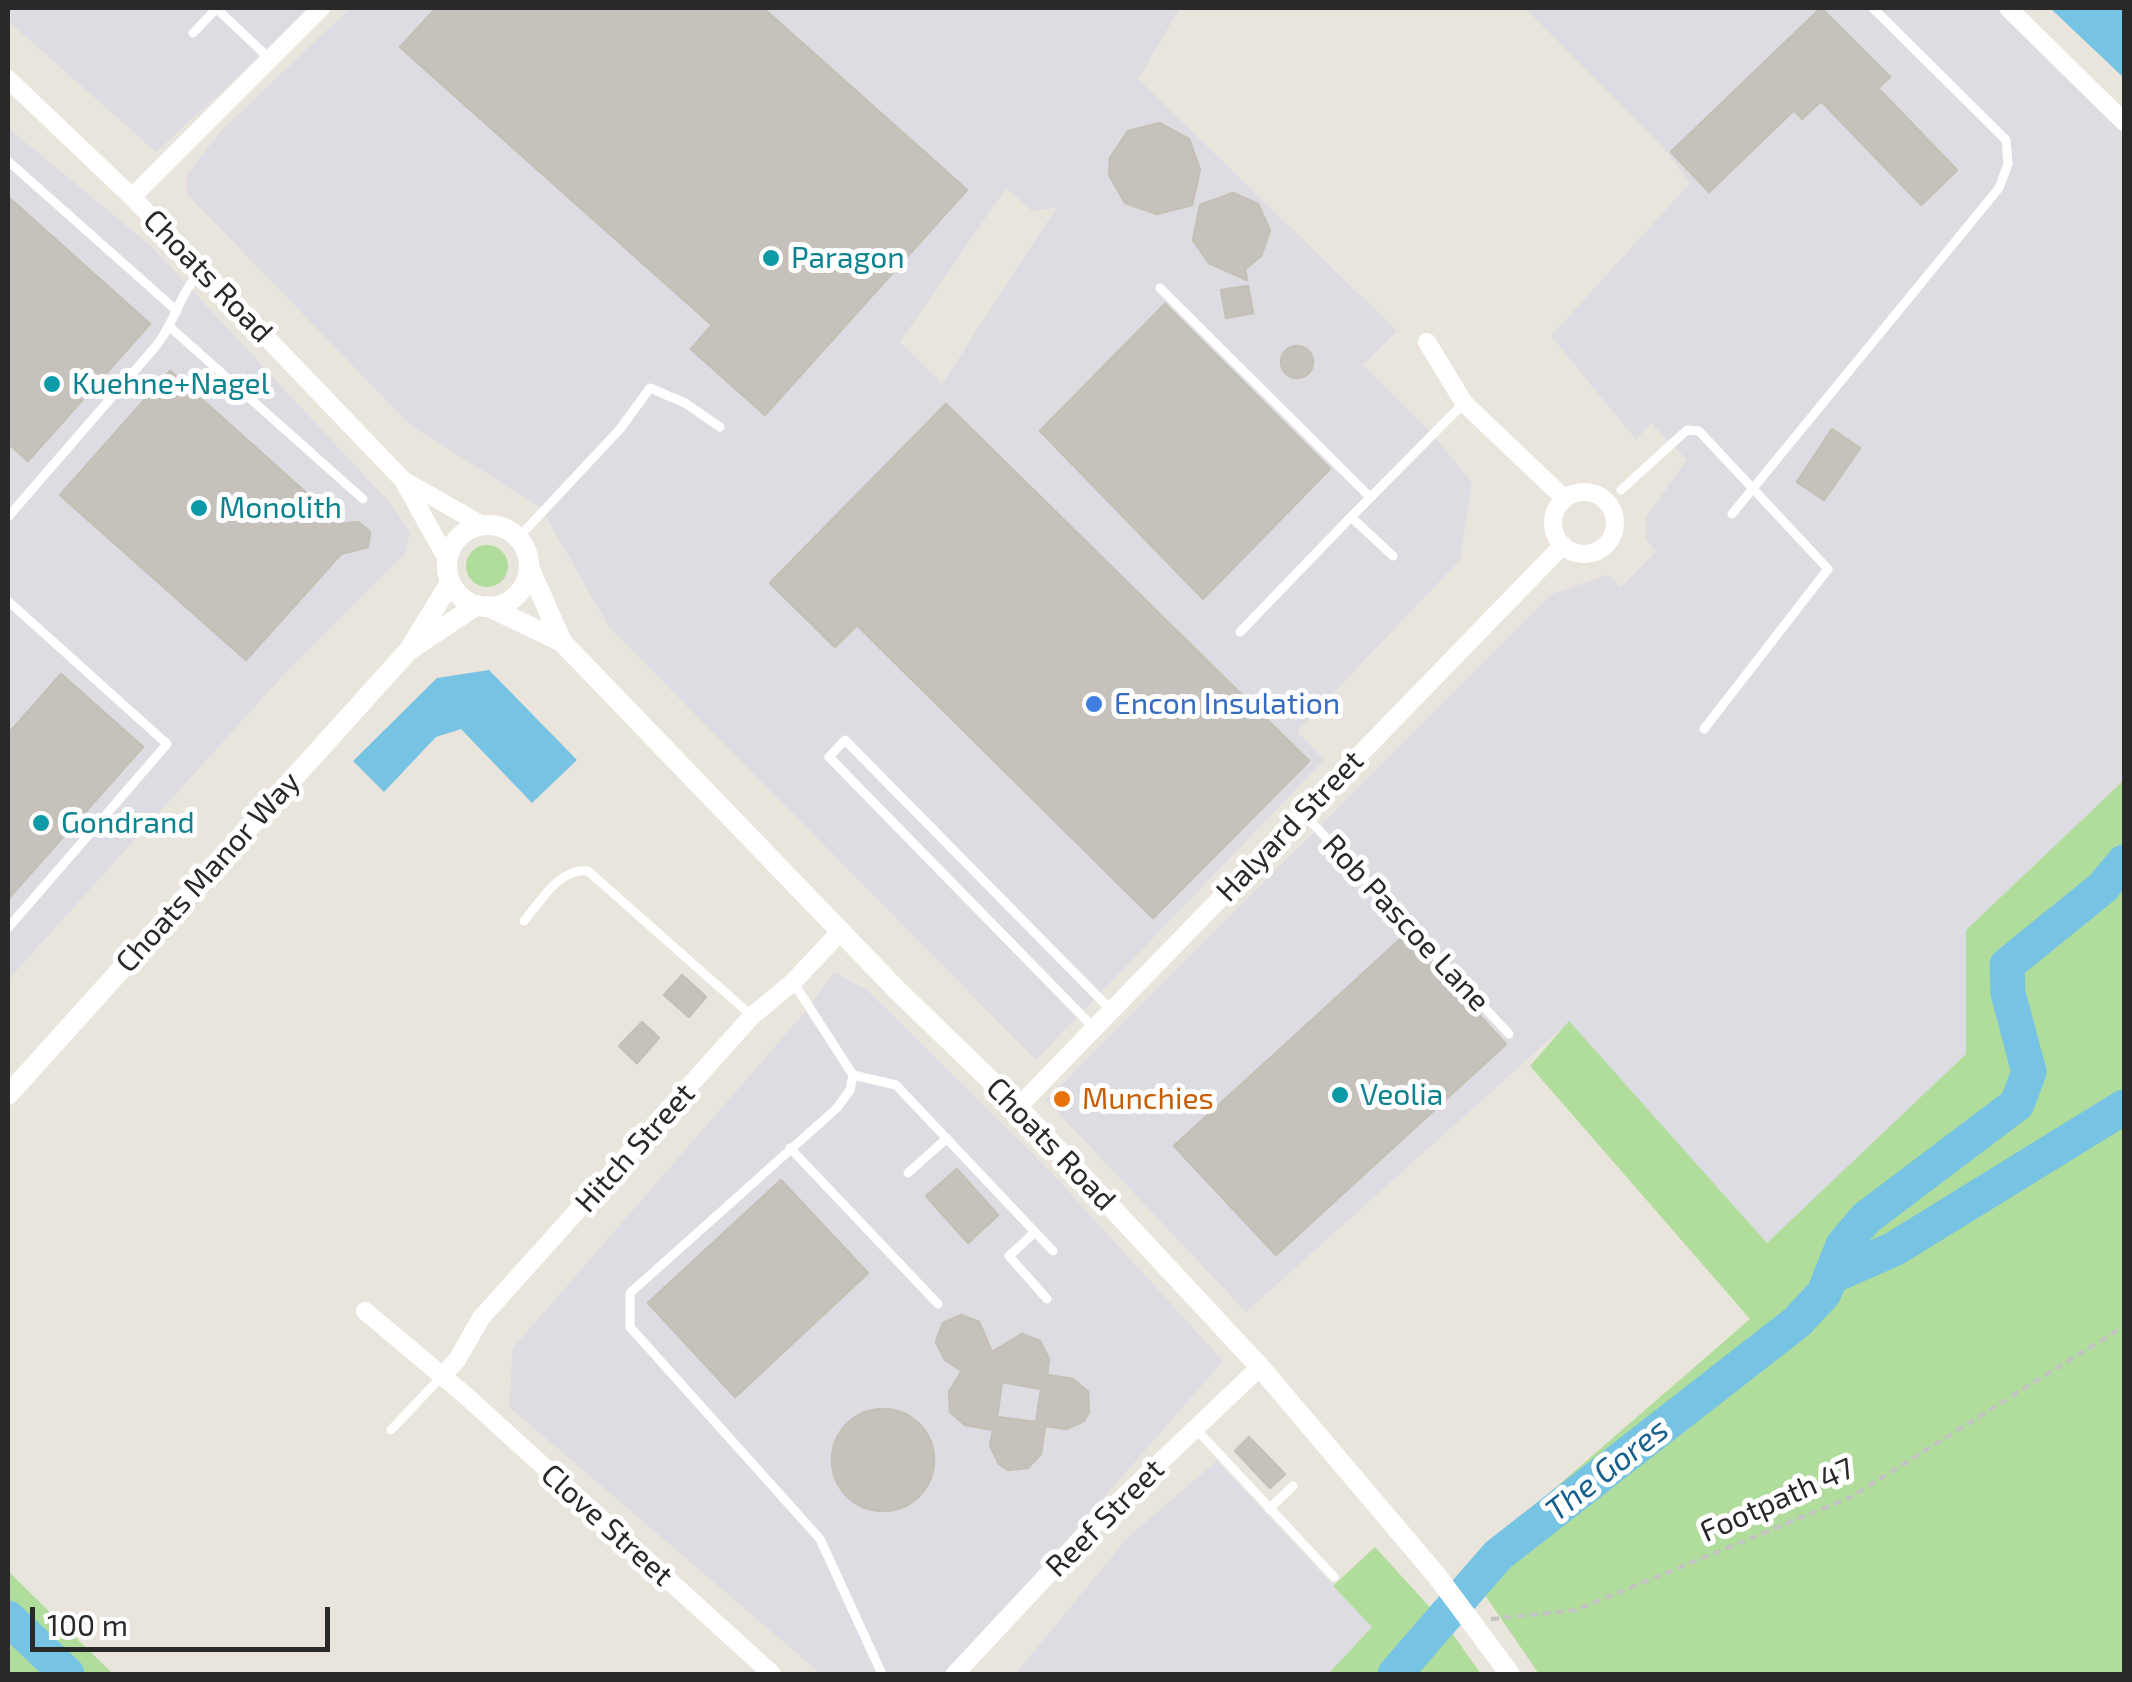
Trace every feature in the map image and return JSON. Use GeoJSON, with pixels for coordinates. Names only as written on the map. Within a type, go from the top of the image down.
{"type":"FeatureCollection","features":[{"type":"Feature","properties":{"kind":"street"},"geometry":{"type":"LineString","coordinates":[[132,198],[321,8]]}},
{"type":"Feature","properties":{"kind":"street"},"geometry":{"type":"LineString","coordinates":[[2008,8],[2124,122]]}},
{"type":"Feature","properties":{"kind":"street","name":"Choats Road"},"geometry":{"type":"LineString","coordinates":[[8,79],[132,198],[402,480],[448,559]]}},
{"type":"Feature","properties":{"kind":"street"},"geometry":{"type":"LineString","coordinates":[[1427,342],[1464,403],[1565,498]]}},
{"type":"Feature","properties":{"kind":"street","name":"Choats Road"},"geometry":{"type":"LineString","coordinates":[[402,480],[482,525]]}},
{"type":"Feature","properties":{"kind":"street"},"geometry":{"type":"LineString","coordinates":[[1592,493],[1614,497],[1615,520],[1605,546],[1589,554],[1562,546],[1553,527],[1554,516],[1565,498],[1592,493]]}},
{"type":"Feature","properties":{"kind":"street"},"geometry":{"type":"LineString","coordinates":[[482,525],[508,530],[518,538],[529,567],[516,595],[482,606],[459,595],[450,583],[448,559],[459,536],[482,525]]}},
{"type":"Feature","properties":{"kind":"street","name":"Halyard Street"},"geometry":{"type":"LineString","coordinates":[[1018,1107],[1562,546]]}},
{"type":"Feature","properties":{"kind":"street","name":"Choats Road"},"geometry":{"type":"LineString","coordinates":[[529,567],[562,642],[840,931],[1018,1107],[1260,1367],[1437,1576],[1510,1674]]}},
{"type":"Feature","properties":{"kind":"street","name":"Choats Manor Way"},"geometry":{"type":"LineString","coordinates":[[8,1094],[409,650],[450,583]]}},
{"type":"Feature","properties":{"kind":"street","name":"Choats Road"},"geometry":{"type":"LineString","coordinates":[[482,606],[562,642]]}},
{"type":"Feature","properties":{"kind":"street","name":"Choats Manor Way"},"geometry":{"type":"LineString","coordinates":[[409,650],[482,606]]}},
{"type":"Feature","properties":{"kind":"street","name":"Hitch Street"},"geometry":{"type":"LineString","coordinates":[[442,1376],[457,1360],[481,1318],[752,1016],[793,982],[840,931]]}},
{"type":"Feature","properties":{"kind":"street","name":"Clove Street"},"geometry":{"type":"LineString","coordinates":[[365,1311],[772,1674]]}},
{"type":"Feature","properties":{"kind":"street","name":"Reef Street"},"geometry":{"type":"LineString","coordinates":[[955,1674],[1095,1524],[1260,1367]]}},
{"type":"Feature","properties":{"kind":"lane"},"geometry":{"type":"LineString","coordinates":[[193,33],[217,8],[270,59]]}},
{"type":"Feature","properties":{"kind":"lane"},"geometry":{"type":"LineString","coordinates":[[1732,514],[1999,188],[2008,164],[2006,140],[1873,8]]}},
{"type":"Feature","properties":{"kind":"lane"},"geometry":{"type":"LineString","coordinates":[[8,160],[177,311]]}},
{"type":"Feature","properties":{"kind":"lane"},"geometry":{"type":"LineString","coordinates":[[8,517],[170,328],[184,287],[202,270]]}},
{"type":"Feature","properties":{"kind":"lane"},"geometry":{"type":"LineString","coordinates":[[1160,288],[1370,497]]}},
{"type":"Feature","properties":{"kind":"lane"},"geometry":{"type":"LineString","coordinates":[[170,328],[363,499]]}},
{"type":"Feature","properties":{"kind":"lane"},"geometry":{"type":"LineString","coordinates":[[518,538],[620,429],[650,388],[685,404],[720,427]]}},
{"type":"Feature","properties":{"kind":"lane"},"geometry":{"type":"LineString","coordinates":[[1240,632],[1464,403]]}},
{"type":"Feature","properties":{"kind":"lane"},"geometry":{"type":"LineString","coordinates":[[1614,497],[1687,430],[1710,438],[1828,570],[1704,729]]}},
{"type":"Feature","properties":{"kind":"lane"},"geometry":{"type":"LineString","coordinates":[[1351,516],[1393,556]]}},
{"type":"Feature","properties":{"kind":"lane"},"geometry":{"type":"LineString","coordinates":[[8,600],[166,744],[8,928]]}},
{"type":"Feature","properties":{"kind":"lane"},"geometry":{"type":"LineString","coordinates":[[1094,1028],[829,757],[844,740],[998,900],[1111,1010]]}},
{"type":"Feature","properties":{"kind":"lane","name":"Rob Pascoe Lane"},"geometry":{"type":"LineString","coordinates":[[1302,812],[1509,1034]]}},
{"type":"Feature","properties":{"kind":"lane"},"geometry":{"type":"LineString","coordinates":[[524,921],[562,877],[576,870],[588,871],[752,1016]]}},
{"type":"Feature","properties":{"kind":"lane"},"geometry":{"type":"LineString","coordinates":[[793,982],[853,1075],[896,1085],[1053,1251]]}},
{"type":"Feature","properties":{"kind":"lane"},"geometry":{"type":"LineString","coordinates":[[853,1075],[850,1090],[837,1108],[630,1293],[630,1327],[820,1539],[882,1674]]}},
{"type":"Feature","properties":{"kind":"lane"},"geometry":{"type":"LineString","coordinates":[[908,1173],[947,1138]]}},
{"type":"Feature","properties":{"kind":"lane"},"geometry":{"type":"LineString","coordinates":[[790,1148],[938,1304]]}},
{"type":"Feature","properties":{"kind":"lane"},"geometry":{"type":"LineString","coordinates":[[1035,1232],[1008,1256],[1048,1299]]}},
{"type":"Feature","properties":{"kind":"lane"},"geometry":{"type":"LineString","coordinates":[[392,1430],[442,1376]]}},
{"type":"Feature","properties":{"kind":"lane"},"geometry":{"type":"LineString","coordinates":[[1196,1429],[1334,1578]]}},
{"type":"Feature","properties":{"kind":"lane"},"geometry":{"type":"LineString","coordinates":[[1269,1509],[1293,1486]]}},
{"type":"Feature","properties":{"kind":"path","name":"Footpath 47"},"geometry":{"type":"LineString","coordinates":[[1474,1623],[1576,1610],[1851,1497],[2124,1326]]}},
{"type":"Feature","properties":{"kind":"shaded area"},"geometry":{"type":"Polygon","coordinates":[[[8,8],[312,8],[156,152],[8,21],[8,8]]]}},
{"type":"Feature","properties":{"kind":"shaded area"},"geometry":{"type":"Polygon","coordinates":[[[350,8],[1180,8],[1138,79],[1397,331],[1363,365],[1432,434],[1472,482],[1460,560],[1297,731],[1324,760],[1036,1060],[609,627],[541,508],[409,424],[187,194],[187,175],[220,132],[350,8]],[[1006,188],[900,342],[942,384],[1056,208],[1032,211],[1006,188]]]}},
{"type":"Feature","properties":{"kind":"shaded area"},"geometry":{"type":"Polygon","coordinates":[[[1525,8],[2000,8],[2124,129],[2124,780],[1966,930],[1966,1054],[1767,1244],[1569,1022],[1246,1312],[1046,1100],[1552,594],[1608,575],[1621,587],[1656,551],[1646,539],[1646,517],[1687,460],[1651,423],[1636,440],[1551,336],[1690,183],[1664,148],[1525,8]]]}},
{"type":"Feature","properties":{"kind":"shaded area"},"geometry":{"type":"Polygon","coordinates":[[[8,128],[151,246],[390,503],[410,533],[405,554],[276,683],[8,980],[8,128]]]}},
{"type":"Feature","properties":{"kind":"shaded area"},"geometry":{"type":"Polygon","coordinates":[[[834,972],[867,990],[1051,1172],[1223,1361],[950,1674],[821,1674],[509,1407],[513,1348],[804,1013],[834,972]]]}},
{"type":"Feature","properties":{"kind":"shaded area"},"geometry":{"type":"Polygon","coordinates":[[[1217,1461],[1372,1627],[1328,1674],[1015,1674],[1130,1535],[1217,1461]]]}},
{"type":"Feature","properties":{"kind":"green space"},"geometry":{"type":"Polygon","coordinates":[[[487,545],[502,551],[508,566],[502,581],[487,587],[472,581],[466,566],[472,551],[487,545]]]}},
{"type":"Feature","properties":{"kind":"green space"},"geometry":{"type":"Polygon","coordinates":[[[2124,780],[2124,1674],[1539,1674],[1465,1566],[1750,1319],[1530,1066],[1569,1021],[1767,1243],[1966,1054],[1966,930],[2124,780]]]}},
{"type":"Feature","properties":{"kind":"green space"},"geometry":{"type":"Polygon","coordinates":[[[1375,1547],[1447,1626],[1481,1674],[1328,1674],[1372,1627],[1333,1586],[1375,1547]]]}},
{"type":"Feature","properties":{"kind":"green space"},"geometry":{"type":"Polygon","coordinates":[[[8,1571],[113,1674],[8,1674],[8,1571]]]}},
{"type":"Feature","properties":{"kind":"water"},"geometry":{"type":"Polygon","coordinates":[[[2050,8],[2124,8],[2124,78],[2050,8]]]}},
{"type":"Feature","properties":{"kind":"water"},"geometry":{"type":"Polygon","coordinates":[[[489,670],[577,760],[532,803],[461,729],[436,737],[384,792],[353,761],[437,678],[489,670]]]}},
{"type":"Feature","properties":{"kind":"building","name":"Paragon"},"geometry":{"type":"Polygon","coordinates":[[[436,8],[763,8],[967,190],[765,415],[691,349],[712,325],[400,47],[436,8]]]}},
{"type":"Feature","properties":{"kind":"building"},"geometry":{"type":"Polygon","coordinates":[[[1821,8],[1890,77],[1878,88],[1957,170],[1921,205],[1821,101],[1802,119],[1794,110],[1709,192],[1671,152],[1821,8]]]}},
{"type":"Feature","properties":{"kind":"building"},"geometry":{"type":"Polygon","coordinates":[[[1160,123],[1189,139],[1200,170],[1192,205],[1157,214],[1125,203],[1109,175],[1110,158],[1128,131],[1160,123]]]}},
{"type":"Feature","properties":{"kind":"building"},"geometry":{"type":"Polygon","coordinates":[[[1233,193],[1258,204],[1270,230],[1261,256],[1245,269],[1247,280],[1209,263],[1193,240],[1200,205],[1233,193]]]}},
{"type":"Feature","properties":{"kind":"building","name":"Kuehne+Nagel"},"geometry":{"type":"Polygon","coordinates":[[[8,197],[150,324],[28,461],[8,443],[8,197]]]}},
{"type":"Feature","properties":{"kind":"building"},"geometry":{"type":"Polygon","coordinates":[[[1248,286],[1253,313],[1226,318],[1221,290],[1248,286]]]}},
{"type":"Feature","properties":{"kind":"building"},"geometry":{"type":"Polygon","coordinates":[[[1165,304],[1330,469],[1203,599],[1040,431],[1165,304]]]}},
{"type":"Feature","properties":{"kind":"building"},"geometry":{"type":"Polygon","coordinates":[[[1297,346],[1308,351],[1313,362],[1308,373],[1297,378],[1286,373],[1281,362],[1286,351],[1297,346]]]}},
{"type":"Feature","properties":{"kind":"building","name":"Monolith"},"geometry":{"type":"Polygon","coordinates":[[[170,371],[341,524],[358,522],[370,532],[368,547],[341,554],[246,660],[60,495],[170,371]]]}},
{"type":"Feature","properties":{"kind":"building","name":"Encon Insulation"},"geometry":{"type":"Polygon","coordinates":[[[946,404],[1309,761],[1153,918],[857,625],[835,647],[770,583],[946,404]]]}},
{"type":"Feature","properties":{"kind":"building"},"geometry":{"type":"Polygon","coordinates":[[[1832,429],[1860,448],[1824,500],[1797,482],[1832,429]]]}},
{"type":"Feature","properties":{"kind":"building","name":"Gondrand"},"geometry":{"type":"Polygon","coordinates":[[[61,674],[143,747],[8,899],[8,734],[61,674]]]}},
{"type":"Feature","properties":{"kind":"building","name":"Veolia"},"geometry":{"type":"Polygon","coordinates":[[[1405,935],[1506,1044],[1276,1255],[1174,1146],[1405,935]]]}},
{"type":"Feature","properties":{"kind":"building"},"geometry":{"type":"Polygon","coordinates":[[[682,975],[706,997],[689,1017],[664,995],[682,975]]]}},
{"type":"Feature","properties":{"kind":"building"},"geometry":{"type":"Polygon","coordinates":[[[642,1022],[659,1038],[637,1063],[619,1046],[642,1022]]]}},
{"type":"Feature","properties":{"kind":"building"},"geometry":{"type":"Polygon","coordinates":[[[957,1169],[998,1215],[968,1243],[926,1196],[957,1169]]]}},
{"type":"Feature","properties":{"kind":"building"},"geometry":{"type":"Polygon","coordinates":[[[781,1180],[868,1273],[735,1397],[648,1303],[781,1180]]]}},
{"type":"Feature","properties":{"kind":"building"},"geometry":{"type":"Polygon","coordinates":[[[961,1315],[979,1322],[992,1352],[1022,1334],[1040,1341],[1049,1359],[1047,1375],[1073,1379],[1088,1392],[1089,1412],[1084,1421],[1066,1429],[1045,1426],[1041,1454],[1028,1468],[1008,1470],[999,1464],[990,1446],[993,1430],[965,1425],[950,1412],[949,1392],[962,1371],[945,1360],[936,1342],[943,1323],[961,1315]],[[1002,1382],[997,1417],[1036,1422],[1041,1389],[1002,1382]]]}},
{"type":"Feature","properties":{"kind":"building"},"geometry":{"type":"Polygon","coordinates":[[[883,1409],[902,1413],[919,1424],[930,1441],[934,1460],[930,1479],[919,1496],[902,1507],[883,1511],[864,1507],[847,1496],[836,1479],[832,1460],[836,1441],[847,1424],[864,1413],[883,1409]]]}},
{"type":"Feature","properties":{"kind":"building"},"geometry":{"type":"Polygon","coordinates":[[[1249,1437],[1285,1474],[1270,1488],[1235,1451],[1249,1437]]]}},
{"type":"Feature","properties":{"kind":"waterway","name":"The Gores"},"geometry":{"type":"LineString","coordinates":[[1395,1674],[1498,1555],[1797,1322],[1824,1293],[1843,1245],[1866,1218],[2017,1104],[2029,1072],[2008,993],[2007,965],[2102,888],[2124,862]]}},
{"type":"Feature","properties":{"kind":"waterway","name":"The Gores"},"geometry":{"type":"LineString","coordinates":[[1830,1277],[1894,1249],[2124,1107]]}},
{"type":"Feature","properties":{"kind":"waterway","name":"The Gores"},"geometry":{"type":"LineString","coordinates":[[8,1618],[67,1674]]}},
{"type":"Feature","properties":{"kind":"place","name":"Paragon"},"geometry":{"type":"Point","coordinates":[771,258]}},
{"type":"Feature","properties":{"kind":"place","name":"Kuehne+Nagel"},"geometry":{"type":"Point","coordinates":[52,384]}},
{"type":"Feature","properties":{"kind":"place","name":"Monolith"},"geometry":{"type":"Point","coordinates":[199,508]}},
{"type":"Feature","properties":{"kind":"place","name":"Encon Insulation"},"geometry":{"type":"Point","coordinates":[1094,704]}},
{"type":"Feature","properties":{"kind":"place","name":"Gondrand"},"geometry":{"type":"Point","coordinates":[41,823]}},
{"type":"Feature","properties":{"kind":"place","name":"Veolia"},"geometry":{"type":"Point","coordinates":[1340,1095]}},
{"type":"Feature","properties":{"kind":"place","name":"Munchies"},"geometry":{"type":"Point","coordinates":[1062,1099]}}]}
